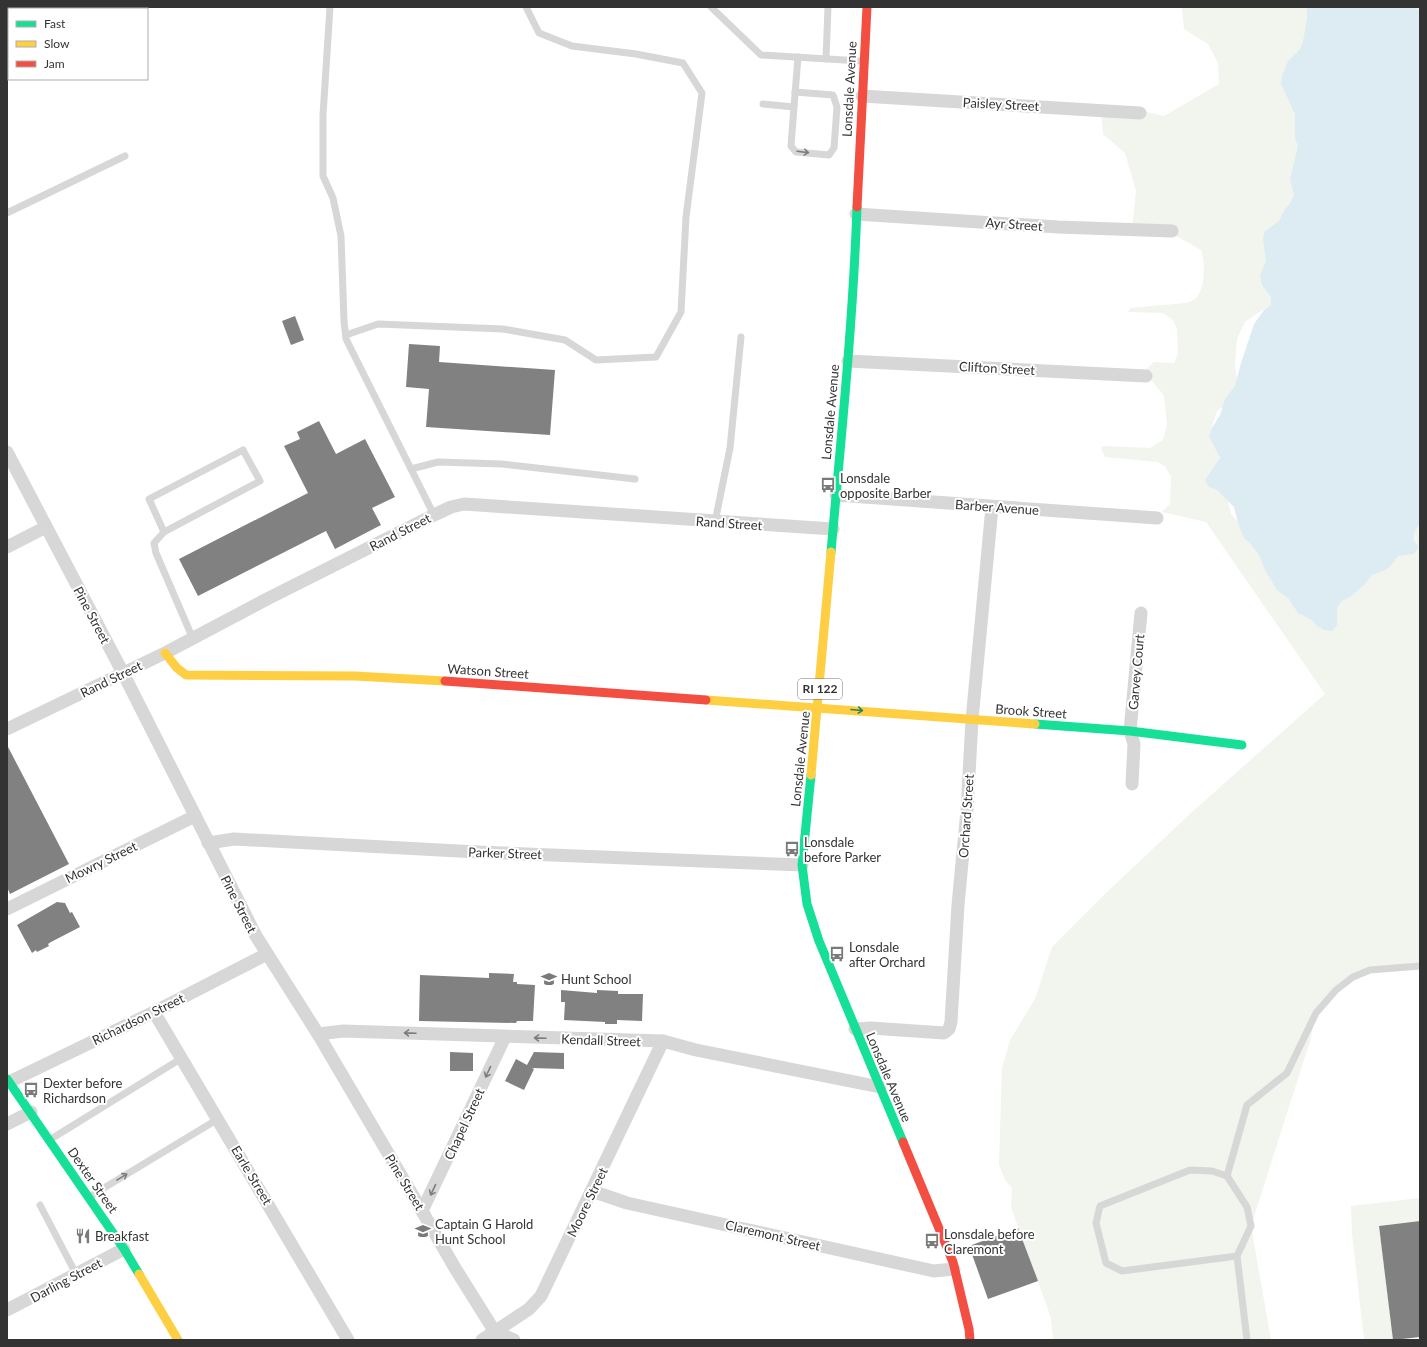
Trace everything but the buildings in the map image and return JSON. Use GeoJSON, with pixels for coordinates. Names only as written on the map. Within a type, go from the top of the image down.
{"type":"FeatureCollection","features":[{"type":"Feature","properties":{"kind":"main road","name":"Lonsdale Avenue"},"geometry":{"type":"LineString","coordinates":[[867,7],[848,361],[818,707],[802,865],[807,904],[819,941],[854,1029],[880,1087],[952,1262],[969,1329],[970,1340]]}},
{"type":"Feature","properties":{"kind":"main road","name":"Watson Street"},"geometry":{"type":"LineString","coordinates":[[165,652],[179,672],[191,675],[355,676],[818,707]]}},
{"type":"Feature","properties":{"kind":"main road","name":"Brook Street"},"geometry":{"type":"LineString","coordinates":[[818,707],[1130,731],[1242,745]]}},
{"type":"Feature","properties":{"kind":"main road","name":"Dexter Street"},"geometry":{"type":"LineString","coordinates":[[8,1081],[31,1112],[124,1249],[178,1340]]}},
{"type":"Feature","properties":{"kind":"street","name":"Paisley Street"},"geometry":{"type":"LineString","coordinates":[[862,96],[1140,113]]}},
{"type":"Feature","properties":{"kind":"street","name":"Ayr Street"},"geometry":{"type":"LineString","coordinates":[[856,214],[1058,227],[1172,231]]}},
{"type":"Feature","properties":{"kind":"street","name":"Clifton Street"},"geometry":{"type":"LineString","coordinates":[[848,361],[1146,376]]}},
{"type":"Feature","properties":{"kind":"street","name":"Pine Street"},"geometry":{"type":"LineString","coordinates":[[7,452],[266,954],[318,1034],[455,1268],[498,1336]]}},
{"type":"Feature","properties":{"kind":"street","name":"Barber Avenue"},"geometry":{"type":"LineString","coordinates":[[836,495],[1157,518]]}},
{"type":"Feature","properties":{"kind":"street","name":"Rand Street"},"geometry":{"type":"LineString","coordinates":[[7,729],[192,639],[451,507],[464,504],[833,529]]}},
{"type":"Feature","properties":{"kind":"street","name":"Orchard Street"},"geometry":{"type":"LineString","coordinates":[[854,1029],[871,1028],[944,1033],[949,1029],[951,1022],[958,905],[967,810],[972,720],[992,507]]}},
{"type":"Feature","properties":{"kind":"street"},"geometry":{"type":"LineString","coordinates":[[7,547],[46,527]]}},
{"type":"Feature","properties":{"kind":"street","name":"Garvey Court"},"geometry":{"type":"LineString","coordinates":[[1132,784],[1134,744],[1130,731],[1141,613]]}},
{"type":"Feature","properties":{"kind":"street","name":"Mowry Street"},"geometry":{"type":"LineString","coordinates":[[7,909],[194,816]]}},
{"type":"Feature","properties":{"kind":"street","name":"Parker Street"},"geometry":{"type":"LineString","coordinates":[[208,843],[234,839],[477,852],[802,865]]}},
{"type":"Feature","properties":{"kind":"street","name":"Richardson Street"},"geometry":{"type":"LineString","coordinates":[[8,1081],[154,1012],[266,954]]}},
{"type":"Feature","properties":{"kind":"street","name":"Earle Street"},"geometry":{"type":"LineString","coordinates":[[154,1012],[348,1340]]}},
{"type":"Feature","properties":{"kind":"street","name":"Kendall Street"},"geometry":{"type":"LineString","coordinates":[[318,1034],[343,1031],[663,1041],[696,1050],[880,1087]]}},
{"type":"Feature","properties":{"kind":"street","name":"Chapel Street"},"geometry":{"type":"LineString","coordinates":[[422,1211],[505,1037]]}},
{"type":"Feature","properties":{"kind":"street","name":"Moore Street"},"geometry":{"type":"LineString","coordinates":[[482,1340],[498,1336],[529,1309],[541,1296],[663,1041]]}},
{"type":"Feature","properties":{"kind":"street"},"geometry":{"type":"LineString","coordinates":[[7,1124],[31,1112]]}},
{"type":"Feature","properties":{"kind":"street","name":"Claremont Street"},"geometry":{"type":"LineString","coordinates":[[592,1191],[627,1203],[934,1271],[954,1269]]}},
{"type":"Feature","properties":{"kind":"street","name":"Darling Street"},"geometry":{"type":"LineString","coordinates":[[7,1310],[124,1249]]}},
{"type":"Feature","properties":{"kind":"street"},"geometry":{"type":"LineString","coordinates":[[498,1336],[514,1340]]}},
{"type":"Feature","properties":{"kind":"lane"},"geometry":{"type":"LineString","coordinates":[[330,7],[323,115],[323,176],[333,198],[341,236],[346,339],[434,515]]}},
{"type":"Feature","properties":{"kind":"lane"},"geometry":{"type":"LineString","coordinates":[[346,335],[378,324],[503,329],[565,340],[596,360],[656,357],[681,312],[686,217],[702,93],[683,63],[636,54],[572,46],[539,33],[526,7]]}},
{"type":"Feature","properties":{"kind":"lane"},"geometry":{"type":"LineString","coordinates":[[711,7],[761,55],[864,61]]}},
{"type":"Feature","properties":{"kind":"lane"},"geometry":{"type":"LineString","coordinates":[[826,59],[828,7]]}},
{"type":"Feature","properties":{"kind":"lane"},"geometry":{"type":"LineString","coordinates":[[795,92],[833,95],[837,107],[834,148],[829,155],[796,152],[791,146],[795,92],[798,57]]}},
{"type":"Feature","properties":{"kind":"lane"},"geometry":{"type":"LineString","coordinates":[[763,104],[794,107]]}},
{"type":"Feature","properties":{"kind":"lane"},"geometry":{"type":"LineString","coordinates":[[7,213],[125,156]]}},
{"type":"Feature","properties":{"kind":"lane"},"geometry":{"type":"LineString","coordinates":[[715,522],[730,448],[741,336]]}},
{"type":"Feature","properties":{"kind":"lane"},"geometry":{"type":"LineString","coordinates":[[164,532],[148,499],[242,450],[260,481],[164,532],[154,543],[156,553],[192,639]]}},
{"type":"Feature","properties":{"kind":"lane"},"geometry":{"type":"LineString","coordinates":[[411,469],[438,462],[502,464],[635,479]]}},
{"type":"Feature","properties":{"kind":"lane"},"geometry":{"type":"LineString","coordinates":[[1227,1176],[1247,1105],[1287,1073],[1316,1013],[1336,990],[1353,977],[1370,970],[1420,966]]}},
{"type":"Feature","properties":{"kind":"lane"},"geometry":{"type":"LineString","coordinates":[[50,1140],[182,1058]]}},
{"type":"Feature","properties":{"kind":"lane"},"geometry":{"type":"LineString","coordinates":[[89,1197],[218,1119]]}},
{"type":"Feature","properties":{"kind":"lane"},"geometry":{"type":"LineString","coordinates":[[1236,1256],[1122,1270],[1106,1263],[1096,1223],[1100,1206],[1190,1170],[1212,1171],[1227,1176],[1247,1207],[1251,1226],[1236,1256],[1247,1340]]}},
{"type":"Feature","properties":{"kind":"lane"},"geometry":{"type":"LineString","coordinates":[[40,1205],[76,1274]]}},
{"type":"Feature","properties":{"kind":"shaded area"},"geometry":{"type":"Polygon","coordinates":[[[1182,7],[1420,7],[1420,88],[1274,304],[1245,322],[1237,339],[1235,365],[1238,385],[1229,403],[1217,411],[1212,426],[1231,514],[1239,523],[1420,417],[1420,966],[1370,970],[1353,977],[1316,1013],[1310,1041],[1251,1226],[1271,1340],[1053,1340],[1051,1318],[1011,1207],[1012,1188],[1005,1180],[999,1165],[1002,1068],[1010,1040],[1035,999],[1052,947],[1105,894],[1192,812],[1325,694],[1206,522],[1162,512],[1170,504],[1171,477],[1165,466],[1157,462],[1105,457],[1101,449],[1103,446],[1150,448],[1163,440],[1167,425],[1164,396],[1144,371],[1154,362],[1174,363],[1178,354],[1177,329],[1173,320],[1163,313],[1128,312],[1130,308],[1190,302],[1199,295],[1203,283],[1204,268],[1201,250],[1171,233],[1132,230],[1136,191],[1125,153],[1103,134],[1101,108],[1143,111],[1164,116],[1219,84],[1218,63],[1208,44],[1184,29],[1182,7]]]}},
{"type":"Feature","properties":{"kind":"shaded area"},"geometry":{"type":"Polygon","coordinates":[[[1307,7],[1408,7],[1420,9],[1420,523],[1415,531],[1413,540],[1419,547],[1414,554],[1398,556],[1387,569],[1372,575],[1364,585],[1350,597],[1342,601],[1337,607],[1337,625],[1332,631],[1324,630],[1317,626],[1312,620],[1298,613],[1289,599],[1277,590],[1265,570],[1259,555],[1244,538],[1234,507],[1217,490],[1209,487],[1205,480],[1220,458],[1209,436],[1212,428],[1220,415],[1225,399],[1235,386],[1254,324],[1264,310],[1271,305],[1271,297],[1262,285],[1260,276],[1266,261],[1263,238],[1265,231],[1279,221],[1294,195],[1290,179],[1298,146],[1295,138],[1295,114],[1281,84],[1282,76],[1288,61],[1300,49],[1303,42],[1307,18],[1307,7]]]}},
{"type":"Feature","properties":{"kind":"shaded area"},"geometry":{"type":"Polygon","coordinates":[[[1420,1198],[1420,1221],[1379,1226],[1393,1340],[1364,1340],[1352,1233],[1351,1206],[1420,1198]]]}},
{"type":"Feature","properties":{"kind":"traffic: fast"},"geometry":{"type":"LineString","coordinates":[[831,552],[850,337],[857,207]]}},
{"type":"Feature","properties":{"kind":"traffic: fast"},"geometry":{"type":"LineString","coordinates":[[1035,724],[1130,731],[1242,745]]}},
{"type":"Feature","properties":{"kind":"traffic: fast"},"geometry":{"type":"LineString","coordinates":[[811,775],[802,865],[807,904],[819,941],[903,1142]]}},
{"type":"Feature","properties":{"kind":"traffic: fast"},"geometry":{"type":"LineString","coordinates":[[7,1079],[124,1249],[139,1274]]}},
{"type":"Feature","properties":{"kind":"traffic: slow"},"geometry":{"type":"LineString","coordinates":[[811,775],[831,552]]}},
{"type":"Feature","properties":{"kind":"traffic: slow"},"geometry":{"type":"LineString","coordinates":[[165,653],[177,668],[186,675],[355,676],[445,681]]}},
{"type":"Feature","properties":{"kind":"traffic: slow"},"geometry":{"type":"LineString","coordinates":[[706,700],[1035,724]]}},
{"type":"Feature","properties":{"kind":"traffic: slow"},"geometry":{"type":"LineString","coordinates":[[139,1274],[178,1340]]}},
{"type":"Feature","properties":{"kind":"traffic: jam"},"geometry":{"type":"LineString","coordinates":[[857,207],[867,7]]}},
{"type":"Feature","properties":{"kind":"traffic: jam"},"geometry":{"type":"LineString","coordinates":[[445,681],[706,700]]}},
{"type":"Feature","properties":{"kind":"traffic: jam"},"geometry":{"type":"LineString","coordinates":[[903,1142],[953,1262],[969,1329],[970,1340]]}},
{"type":"Feature","properties":{"kind":"place","name":"Lonsdale opposite Barber"},"geometry":{"type":"Point","coordinates":[828,485]}},
{"type":"Feature","properties":{"kind":"place","name":"Lonsdale before Parker"},"geometry":{"type":"Point","coordinates":[792,849]}},
{"type":"Feature","properties":{"kind":"place","name":"Lonsdale after Orchard"},"geometry":{"type":"Point","coordinates":[837,954]}},
{"type":"Feature","properties":{"kind":"place","name":"Hunt School"},"geometry":{"type":"Point","coordinates":[549,979]}},
{"type":"Feature","properties":{"kind":"place","name":"Dexter before Richardson"},"geometry":{"type":"Point","coordinates":[31,1090]}},
{"type":"Feature","properties":{"kind":"place","name":"Captain G Harold Hunt School"},"geometry":{"type":"Point","coordinates":[423,1231]}},
{"type":"Feature","properties":{"kind":"place","name":"Breakfast"},"geometry":{"type":"Point","coordinates":[83,1236]}},
{"type":"Feature","properties":{"kind":"place","name":"Lonsdale before Claremont"},"geometry":{"type":"Point","coordinates":[932,1241]}}]}
